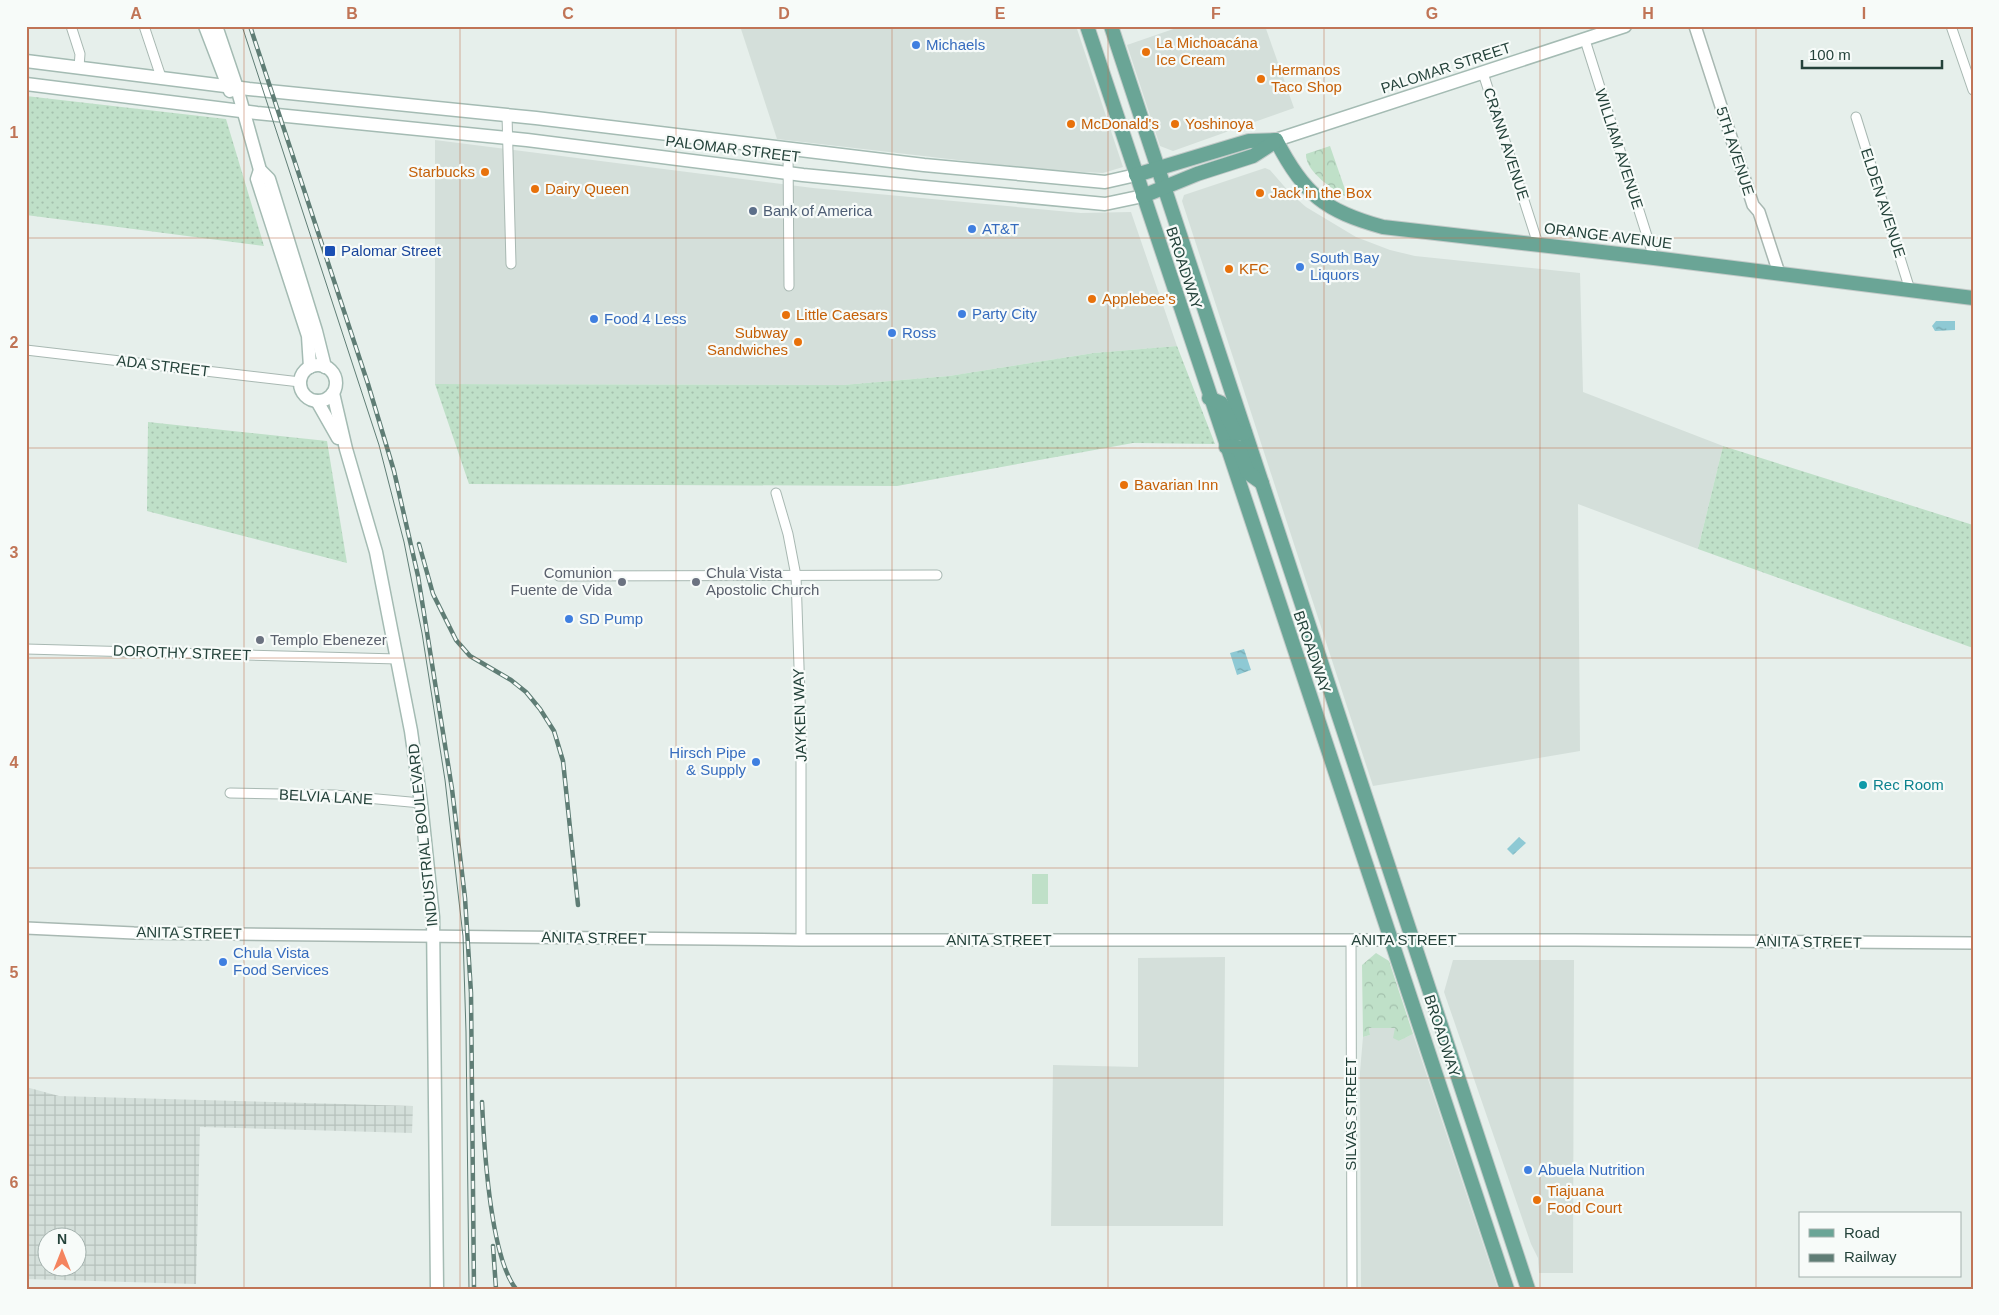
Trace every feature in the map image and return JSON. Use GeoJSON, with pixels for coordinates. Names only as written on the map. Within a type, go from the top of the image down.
{"type":"FeatureCollection","features":[{"type":"Feature","properties":{"kind":"main road","name":"INDUSTRIAL BOULEVARD"},"geometry":{"type":"LineString","coordinates":[[206,26],[242,110],[260,170],[269,179],[316,331],[325,367],[335,378],[333,394],[346,449],[376,552],[398,659],[421,803],[431,890],[437,1289]]}},
{"type":"Feature","properties":{"kind":"main road","name":"INDUSTRIAL BOULEVARD"},"geometry":{"type":"LineString","coordinates":[[216,26],[232,87]]}},
{"type":"Feature","properties":{"kind":"main road","name":"BROADWAY"},"geometry":{"type":"LineString","coordinates":[[1087,26],[1226,447],[1393,940],[1507,1289]]}},
{"type":"Feature","properties":{"kind":"main road","name":"BROADWAY"},"geometry":{"type":"LineString","coordinates":[[1110,26],[1528,1289]]}},
{"type":"Feature","properties":{"kind":"main road","name":"PALOMAR STREET"},"geometry":{"type":"LineString","coordinates":[[26,61],[232,87],[507,115],[788,150],[1105,182],[1159,170],[1248,141],[1276,140],[1626,26]]}},
{"type":"Feature","properties":{"kind":"main road","name":"PALOMAR STREET"},"geometry":{"type":"LineString","coordinates":[[26,84],[242,110],[508,138],[788,172],[1105,204],[1143,196],[1197,174],[1253,156],[1276,140]]}},
{"type":"Feature","properties":{"kind":"main road","name":"ORANGE AVENUE"},"geometry":{"type":"LineString","coordinates":[[1276,140],[1292,171],[1312,193],[1348,217],[1383,228],[1538,244],[1973,298]]}},
{"type":"Feature","properties":{"kind":"main road","name":"INDUSTRIAL BOULEVARD"},"geometry":{"type":"LineString","coordinates":[[260,170],[257,179],[308,336],[310,367]]}},
{"type":"Feature","properties":{"kind":"main road"},"geometry":{"type":"LineString","coordinates":[[300,382],[301,376],[310,367],[325,367]]}},
{"type":"Feature","properties":{"kind":"main road","name":"INDUSTRIAL BOULEVARD"},"geometry":{"type":"LineString","coordinates":[[300,382],[300,388],[306,397],[316,401],[346,449]]}},
{"type":"Feature","properties":{"kind":"main road"},"geometry":{"type":"LineString","coordinates":[[316,401],[323,401],[333,394]]}},
{"type":"Feature","properties":{"kind":"main road"},"geometry":{"type":"LineString","coordinates":[[1210,398],[1221,403],[1236,434],[1245,433]]}},
{"type":"Feature","properties":{"kind":"main road"},"geometry":{"type":"LineString","coordinates":[[1226,447],[1233,446],[1239,448],[1248,473],[1262,483]]}},
{"type":"Feature","properties":{"kind":"main road"},"geometry":{"type":"LineString","coordinates":[[1296,654],[1316,648]]}},
{"type":"Feature","properties":{"kind":"main road"},"geometry":{"type":"LineString","coordinates":[[1471,1178],[1490,1174]]}},
{"type":"Feature","properties":{"kind":"street"},"geometry":{"type":"LineString","coordinates":[[71,26],[80,54],[79,67]]}},
{"type":"Feature","properties":{"kind":"street"},"geometry":{"type":"LineString","coordinates":[[144,26],[161,77]]}},
{"type":"Feature","properties":{"kind":"street","name":"5TH AVENUE"},"geometry":{"type":"LineString","coordinates":[[1695,26],[1752,205],[1759,212],[1778,273]]}},
{"type":"Feature","properties":{"kind":"street"},"geometry":{"type":"LineString","coordinates":[[1951,26],[1973,90]]}},
{"type":"Feature","properties":{"kind":"street","name":"WILLIAM AVENUE"},"geometry":{"type":"LineString","coordinates":[[1585,40],[1654,258]]}},
{"type":"Feature","properties":{"kind":"street","name":"CRANN AVENUE"},"geometry":{"type":"LineString","coordinates":[[1484,73],[1538,244]]}},
{"type":"Feature","properties":{"kind":"street"},"geometry":{"type":"LineString","coordinates":[[507,115],[511,264]]}},
{"type":"Feature","properties":{"kind":"street","name":"ELDEN AVENUE"},"geometry":{"type":"LineString","coordinates":[[1856,117],[1910,290]]}},
{"type":"Feature","properties":{"kind":"street"},"geometry":{"type":"LineString","coordinates":[[788,150],[789,286]]}},
{"type":"Feature","properties":{"kind":"street","name":"ADA STREET"},"geometry":{"type":"LineString","coordinates":[[26,350],[300,382]]}},
{"type":"Feature","properties":{"kind":"street","name":"JAYKEN WAY"},"geometry":{"type":"LineString","coordinates":[[776,493],[788,534],[796,576],[802,727],[802,940]]}},
{"type":"Feature","properties":{"kind":"street"},"geometry":{"type":"LineString","coordinates":[[559,576],[937,575]]}},
{"type":"Feature","properties":{"kind":"street","name":"DOROTHY STREET"},"geometry":{"type":"LineString","coordinates":[[26,649],[398,659]]}},
{"type":"Feature","properties":{"kind":"street","name":"BELVIA LANE"},"geometry":{"type":"LineString","coordinates":[[230,793],[334,795],[421,803]]}},
{"type":"Feature","properties":{"kind":"street","name":"ANITA STREET"},"geometry":{"type":"LineString","coordinates":[[26,928],[134,932],[802,940],[1412,940],[1973,943]]}},
{"type":"Feature","properties":{"kind":"street","name":"SILVAS STREET"},"geometry":{"type":"LineString","coordinates":[[1351,940],[1352,1289]]}},
{"type":"Feature","properties":{"kind":"shaded area"},"geometry":{"type":"Polygon","coordinates":[[[740,26],[1076,26],[1123,167],[1103,173],[1044,170],[777,139],[740,26]]]}},
{"type":"Feature","properties":{"kind":"shaded area"},"geometry":{"type":"Polygon","coordinates":[[[1182,26],[1265,26],[1294,108],[1173,151],[1160,146],[1127,45],[1182,26]]]}},
{"type":"Feature","properties":{"kind":"shaded area"},"geometry":{"type":"Polygon","coordinates":[[[435,140],[813,188],[1081,213],[1131,212],[1177,346],[1094,353],[949,376],[843,385],[435,384],[435,140]]]}},
{"type":"Feature","properties":{"kind":"shaded area"},"geometry":{"type":"Polygon","coordinates":[[[1265,168],[1270,170],[1290,193],[1306,207],[1356,237],[1390,250],[1415,256],[1580,273],[1583,392],[1723,446],[1698,549],[1578,504],[1580,751],[1373,786],[1182,201],[1184,195],[1265,168]]]}},
{"type":"Feature","properties":{"kind":"shaded area"},"geometry":{"type":"Polygon","coordinates":[[[1225,957],[1223,1226],[1051,1226],[1053,1065],[1138,1067],[1138,958],[1225,957]]]}},
{"type":"Feature","properties":{"kind":"shaded area"},"geometry":{"type":"Polygon","coordinates":[[[1453,960],[1574,960],[1573,1273],[1539,1273],[1538,1258],[1531,1244],[1444,992],[1453,960]]]}},
{"type":"Feature","properties":{"kind":"shaded area"},"geometry":{"type":"Polygon","coordinates":[[[1369,1028],[1395,1028],[1399,1041],[1413,1034],[1498,1289],[1361,1289],[1360,1072],[1363,1037],[1370,1035],[1369,1028]]]}},
{"type":"Feature","properties":{"kind":"shaded area"},"geometry":{"type":"Polygon","coordinates":[[[26,1087],[59,1096],[413,1106],[412,1133],[200,1127],[196,1284],[26,1279],[26,1087]]]}},
{"type":"Feature","properties":{"kind":"green space"},"geometry":{"type":"Polygon","coordinates":[[[26,96],[226,119],[264,246],[26,215],[26,96]]]}},
{"type":"Feature","properties":{"kind":"green space"},"geometry":{"type":"Polygon","coordinates":[[[1330,146],[1348,198],[1315,174],[1307,161],[1306,154],[1330,146]]]}},
{"type":"Feature","properties":{"kind":"green space"},"geometry":{"type":"Polygon","coordinates":[[[1177,346],[1215,444],[1133,443],[897,486],[469,484],[435,384],[843,385],[949,376],[1094,353],[1177,346]]]}},
{"type":"Feature","properties":{"kind":"green space"},"geometry":{"type":"Polygon","coordinates":[[[148,422],[327,441],[347,563],[147,511],[148,422]]]}},
{"type":"Feature","properties":{"kind":"green space"},"geometry":{"type":"Polygon","coordinates":[[[1723,446],[1973,525],[1973,648],[1698,549],[1723,446]]]}},
{"type":"Feature","properties":{"kind":"green space"},"geometry":{"type":"Polygon","coordinates":[[[1032,874],[1048,874],[1048,904],[1032,904],[1032,874]]]}},
{"type":"Feature","properties":{"kind":"green space"},"geometry":{"type":"Polygon","coordinates":[[[1376,953],[1389,961],[1413,1034],[1399,1041],[1393,1038],[1395,1028],[1369,1028],[1370,1035],[1363,1037],[1362,965],[1376,953]]]}},
{"type":"Feature","properties":{"kind":"water"},"geometry":{"type":"Polygon","coordinates":[[[1936,321],[1955,321],[1955,330],[1935,331],[1932,326],[1936,321]]]}},
{"type":"Feature","properties":{"kind":"water"},"geometry":{"type":"Polygon","coordinates":[[[1244,649],[1251,670],[1237,675],[1230,653],[1244,649]]]}},
{"type":"Feature","properties":{"kind":"water"},"geometry":{"type":"Polygon","coordinates":[[[1519,837],[1526,843],[1513,855],[1507,849],[1519,837]]]}},
{"type":"Feature","properties":{"kind":"tram line"},"geometry":{"type":"LineString","coordinates":[[242,26],[379,445],[404,542],[422,633],[445,780],[463,936],[469,1289]]}},
{"type":"Feature","properties":{"kind":"railway"},"geometry":{"type":"LineString","coordinates":[[250,26],[368,384],[394,471],[418,576],[452,789],[465,898],[471,993],[474,1289]]}},
{"type":"Feature","properties":{"kind":"railway"},"geometry":{"type":"LineString","coordinates":[[419,544],[433,594],[456,640],[470,656],[511,680],[526,692],[554,731],[563,761],[578,905]]}},
{"type":"Feature","properties":{"kind":"railway"},"geometry":{"type":"LineString","coordinates":[[482,1102],[484,1145],[494,1227],[507,1273],[516,1289]]}},
{"type":"Feature","properties":{"kind":"railway"},"geometry":{"type":"LineString","coordinates":[[493,1246],[496,1289]]}},
{"type":"Feature","properties":{"kind":"place","name":"Michaels"},"geometry":{"type":"Point","coordinates":[916,45]}},
{"type":"Feature","properties":{"kind":"place","name":"La Michoacána Ice Cream"},"geometry":{"type":"Point","coordinates":[1146,52]}},
{"type":"Feature","properties":{"kind":"place","name":"Hermanos Taco Shop"},"geometry":{"type":"Point","coordinates":[1261,79]}},
{"type":"Feature","properties":{"kind":"place","name":"McDonald's"},"geometry":{"type":"Point","coordinates":[1071,124]}},
{"type":"Feature","properties":{"kind":"place","name":"Yoshinoya"},"geometry":{"type":"Point","coordinates":[1175,124]}},
{"type":"Feature","properties":{"kind":"place","name":"Starbucks"},"geometry":{"type":"Point","coordinates":[485,172]}},
{"type":"Feature","properties":{"kind":"place","name":"Dairy Queen"},"geometry":{"type":"Point","coordinates":[535,189]}},
{"type":"Feature","properties":{"kind":"place","name":"Jack in the Box"},"geometry":{"type":"Point","coordinates":[1260,193]}},
{"type":"Feature","properties":{"kind":"place","name":"Bank of America"},"geometry":{"type":"Point","coordinates":[753,211]}},
{"type":"Feature","properties":{"kind":"place","name":"AT&T"},"geometry":{"type":"Point","coordinates":[972,229]}},
{"type":"Feature","properties":{"kind":"place","name":"Palomar Street"},"geometry":{"type":"Point","coordinates":[330,251]}},
{"type":"Feature","properties":{"kind":"place","name":"South Bay Liquors"},"geometry":{"type":"Point","coordinates":[1300,267]}},
{"type":"Feature","properties":{"kind":"place","name":"KFC"},"geometry":{"type":"Point","coordinates":[1229,269]}},
{"type":"Feature","properties":{"kind":"place","name":"Applebee's"},"geometry":{"type":"Point","coordinates":[1092,299]}},
{"type":"Feature","properties":{"kind":"place","name":"Party City"},"geometry":{"type":"Point","coordinates":[962,314]}},
{"type":"Feature","properties":{"kind":"place","name":"Little Caesars"},"geometry":{"type":"Point","coordinates":[786,315]}},
{"type":"Feature","properties":{"kind":"place","name":"Food 4 Less"},"geometry":{"type":"Point","coordinates":[594,319]}},
{"type":"Feature","properties":{"kind":"place","name":"Ross"},"geometry":{"type":"Point","coordinates":[892,333]}},
{"type":"Feature","properties":{"kind":"place","name":"Subway Sandwiches"},"geometry":{"type":"Point","coordinates":[798,342]}},
{"type":"Feature","properties":{"kind":"place","name":"Bavarian Inn"},"geometry":{"type":"Point","coordinates":[1124,485]}},
{"type":"Feature","properties":{"kind":"place","name":"Comunion Fuente de Vida"},"geometry":{"type":"Point","coordinates":[622,582]}},
{"type":"Feature","properties":{"kind":"place","name":"Chula Vista Apostolic Church"},"geometry":{"type":"Point","coordinates":[696,582]}},
{"type":"Feature","properties":{"kind":"place","name":"SD Pump"},"geometry":{"type":"Point","coordinates":[569,619]}},
{"type":"Feature","properties":{"kind":"place","name":"Templo Ebenezer"},"geometry":{"type":"Point","coordinates":[260,640]}},
{"type":"Feature","properties":{"kind":"place","name":"Hirsch Pipe & Supply"},"geometry":{"type":"Point","coordinates":[756,762]}},
{"type":"Feature","properties":{"kind":"place","name":"Rec Room"},"geometry":{"type":"Point","coordinates":[1863,785]}},
{"type":"Feature","properties":{"kind":"place","name":"Chula Vista Food Services"},"geometry":{"type":"Point","coordinates":[223,962]}},
{"type":"Feature","properties":{"kind":"place","name":"Abuela Nutrition"},"geometry":{"type":"Point","coordinates":[1528,1170]}},
{"type":"Feature","properties":{"kind":"place","name":"Tiajuana Food Court"},"geometry":{"type":"Point","coordinates":[1537,1200]}}]}
